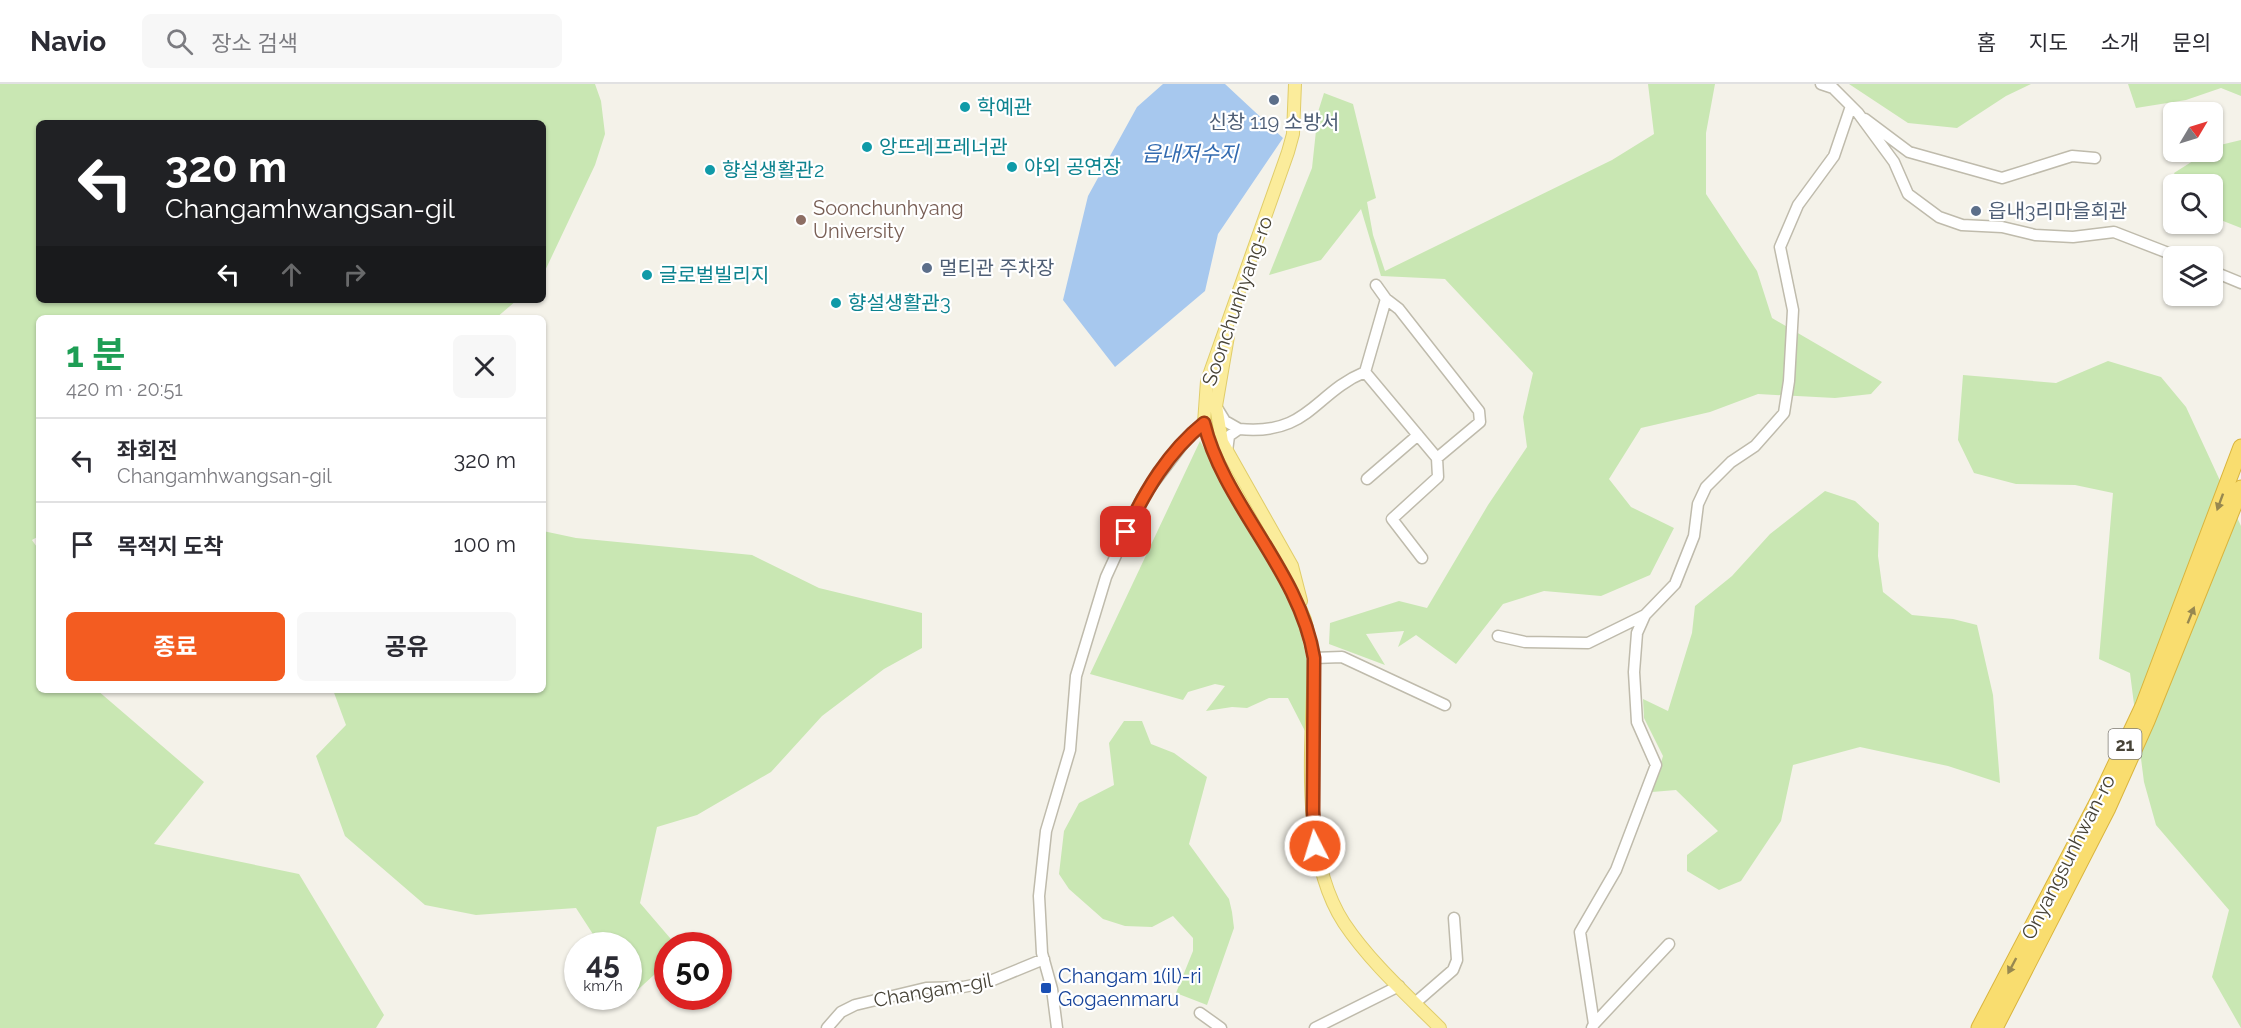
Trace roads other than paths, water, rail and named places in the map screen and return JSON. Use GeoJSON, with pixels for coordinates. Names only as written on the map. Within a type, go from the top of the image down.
{"type":"FeatureCollection","features":[{"type":"Feature","properties":{"kind":"highway","name":"Onyangsunhwan-ro"},"geometry":{"type":"LineString","coordinates":[[1979,1028],[2100,797],[2143,706],[2241,447]]}},
{"type":"Feature","properties":{"kind":"highway","name":"Onyangsunhwan-ro"},"geometry":{"type":"LineString","coordinates":[[1995,1028],[2113,797],[2173,658],[2241,488]]}},
{"type":"Feature","properties":{"kind":"main road","name":"Soonchunhyang-ro"},"geometry":{"type":"LineString","coordinates":[[1295,84],[1293,134],[1288,153],[1207,381],[1204,423],[1214,453],[1305,620],[1314,658],[1313,811],[1317,857],[1333,902],[1344,922],[1399,986],[1440,1028]]}},
{"type":"Feature","properties":{"kind":"main road"},"geometry":{"type":"LineString","coordinates":[[1230,317],[1216,406],[1220,433],[1228,457],[1292,566],[1305,620]]}},
{"type":"Feature","properties":{"kind":"street"},"geometry":{"type":"LineString","coordinates":[[1821,84],[1833,88],[1855,110],[1909,152],[2002,178],[2072,156],[2095,158]]}},
{"type":"Feature","properties":{"kind":"street"},"geometry":{"type":"LineString","coordinates":[[1855,110],[1894,162],[1908,194],[1939,216],[1962,225],[2002,227],[2035,235],[2073,237],[2114,232],[2163,251]]}},
{"type":"Feature","properties":{"kind":"street"},"geometry":{"type":"LineString","coordinates":[[1498,636],[1525,642],[1588,643],[1645,615],[1676,584],[1694,536],[1698,504],[1706,487],[1731,462],[1755,446],[1784,413],[1790,381],[1793,310],[1780,247],[1798,205],[1834,156],[1855,110]]}},
{"type":"Feature","properties":{"kind":"street"},"geometry":{"type":"LineString","coordinates":[[2223,276],[2241,283]]}},
{"type":"Feature","properties":{"kind":"street"},"geometry":{"type":"LineString","coordinates":[[1376,285],[1386,299],[1399,309],[1481,416],[1477,426],[1437,458]]}},
{"type":"Feature","properties":{"kind":"street"},"geometry":{"type":"LineString","coordinates":[[1216,406],[1225,421],[1239,429],[1276,428],[1304,416],[1351,379],[1365,372],[1386,299]]}},
{"type":"Feature","properties":{"kind":"street"},"geometry":{"type":"LineString","coordinates":[[1365,372],[1437,458],[1438,477],[1392,519],[1422,558]]}},
{"type":"Feature","properties":{"kind":"street"},"geometry":{"type":"LineString","coordinates":[[1057,1028],[1052,988],[1044,959],[1039,896],[1043,847],[1068,761],[1072,696],[1080,657],[1106,578],[1142,498],[1189,436],[1204,423]]}},
{"type":"Feature","properties":{"kind":"street"},"geometry":{"type":"LineString","coordinates":[[1228,457],[1226,442],[1229,436],[1239,429]]}},
{"type":"Feature","properties":{"kind":"street"},"geometry":{"type":"LineString","coordinates":[[1367,478],[1418,435]]}},
{"type":"Feature","properties":{"kind":"street"},"geometry":{"type":"LineString","coordinates":[[1593,1026],[1580,933],[1616,870],[1656,765],[1637,722],[1634,672],[1637,633],[1645,615]]}},
{"type":"Feature","properties":{"kind":"street"},"geometry":{"type":"LineString","coordinates":[[1314,658],[1342,657],[1445,705]]}},
{"type":"Feature","properties":{"kind":"street"},"geometry":{"type":"LineString","coordinates":[[1415,1003],[1453,970],[1457,960],[1454,918]]}},
{"type":"Feature","properties":{"kind":"street"},"geometry":{"type":"LineString","coordinates":[[1593,1026],[1669,944]]}},
{"type":"Feature","properties":{"kind":"street","name":"Changam-gil"},"geometry":{"type":"LineString","coordinates":[[827,1028],[841,1012],[855,1005],[926,988],[963,987],[988,982],[1044,959]]}},
{"type":"Feature","properties":{"kind":"street"},"geometry":{"type":"LineString","coordinates":[[1315,1028],[1399,986]]}},
{"type":"Feature","properties":{"kind":"street"},"geometry":{"type":"LineString","coordinates":[[1200,1013],[1221,1028]]}},
{"type":"Feature","properties":{"kind":"water","name":"읍내저수지"},"geometry":{"type":"Polygon","coordinates":[[[1163,84],[1225,84],[1283,138],[1218,234],[1205,291],[1115,367],[1063,300],[1088,196],[1137,107],[1163,84]]]}},
{"type":"Feature","properties":{"kind":"place","name":"신창 119 소방서"},"geometry":{"type":"Point","coordinates":[1274,100]}},
{"type":"Feature","properties":{"kind":"place","name":"학예관"},"geometry":{"type":"Point","coordinates":[965,107]}},
{"type":"Feature","properties":{"kind":"place","name":"앙뜨레프레너관"},"geometry":{"type":"Point","coordinates":[867,147]}},
{"type":"Feature","properties":{"kind":"place","name":"야외 공연장"},"geometry":{"type":"Point","coordinates":[1012,167]}},
{"type":"Feature","properties":{"kind":"place","name":"향설생활관2"},"geometry":{"type":"Point","coordinates":[710,170]}},
{"type":"Feature","properties":{"kind":"place","name":"읍내3리마을회관"},"geometry":{"type":"Point","coordinates":[1976,211]}},
{"type":"Feature","properties":{"kind":"place","name":"Soonchunhyang University"},"geometry":{"type":"Point","coordinates":[801,220]}},
{"type":"Feature","properties":{"kind":"place","name":"멀티관 주차장"},"geometry":{"type":"Point","coordinates":[927,268]}},
{"type":"Feature","properties":{"kind":"place","name":"글로벌빌리지"},"geometry":{"type":"Point","coordinates":[647,275]}},
{"type":"Feature","properties":{"kind":"place","name":"향설생활관3"},"geometry":{"type":"Point","coordinates":[836,303]}},
{"type":"Feature","properties":{"kind":"place","name":"Changam 1(il)-ri Gogaenmaru"},"geometry":{"type":"Point","coordinates":[1046,988]}}]}
